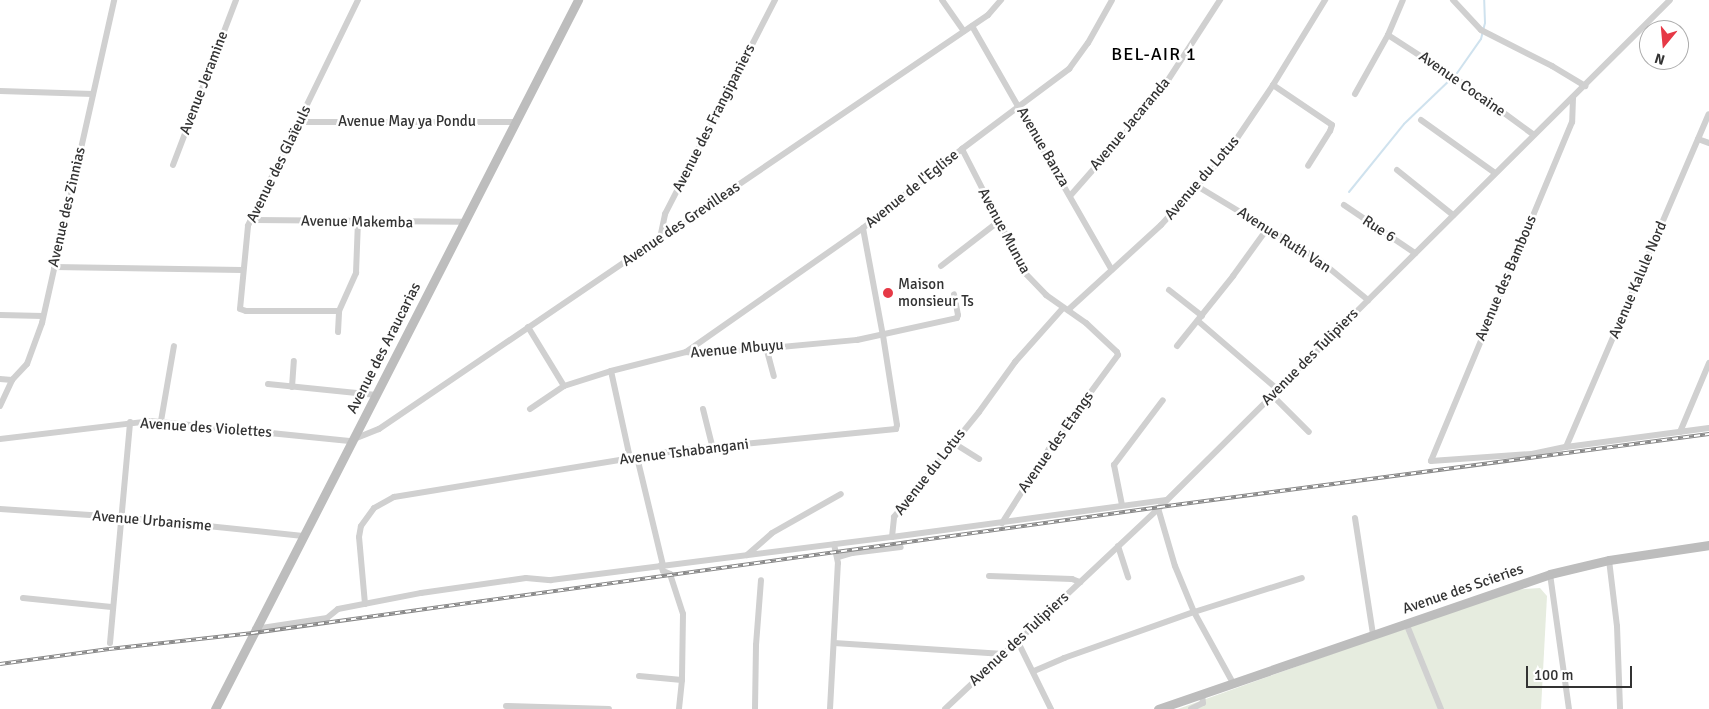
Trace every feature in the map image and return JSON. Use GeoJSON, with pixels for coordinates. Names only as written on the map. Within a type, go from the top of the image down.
{"type":"FeatureCollection","features":[{"type":"Feature","properties":{"kind":"street","name":"Avenue des Zinnias"},"geometry":{"type":"LineString","coordinates":[[0,406],[12,380],[24,369],[32,354],[43,316],[114,0]]}},
{"type":"Feature","properties":{"kind":"street","name":"Avenue Jeramine"},"geometry":{"type":"LineString","coordinates":[[173,165],[236,0]]}},
{"type":"Feature","properties":{"kind":"street","name":"Avenue des Glaïeuls"},"geometry":{"type":"LineString","coordinates":[[339,311],[241,310],[239,305],[247,232],[251,220],[358,0]]}},
{"type":"Feature","properties":{"kind":"street","name":"Avenue des Araucarias"},"geometry":{"type":"LineString","coordinates":[[215,709],[578,0]]}},
{"type":"Feature","properties":{"kind":"street","name":"Avenue des Frangipaniers"},"geometry":{"type":"LineString","coordinates":[[660,238],[665,214],[775,0]]}},
{"type":"Feature","properties":{"kind":"street"},"geometry":{"type":"LineString","coordinates":[[942,0],[964,31]]}},
{"type":"Feature","properties":{"kind":"street","name":"Avenue des Grevilleas"},"geometry":{"type":"LineString","coordinates":[[353,440],[379,429],[993,12],[1001,0]]}},
{"type":"Feature","properties":{"kind":"street","name":"Avenue de l'Eglise"},"geometry":{"type":"LineString","coordinates":[[686,352],[863,228],[1075,63],[1112,0]]}},
{"type":"Feature","properties":{"kind":"street","name":"Avenue Jacaranda"},"geometry":{"type":"LineString","coordinates":[[1070,196],[1156,97],[1220,0]]}},
{"type":"Feature","properties":{"kind":"street","name":"Avenue du Lotus"},"geometry":{"type":"LineString","coordinates":[[255,629],[327,618],[334,610],[421,593],[517,580],[551,580],[892,537],[894,517],[952,442],[979,412],[1014,362],[1066,309],[1161,225],[1236,141],[1326,0]]}},
{"type":"Feature","properties":{"kind":"street"},"geometry":{"type":"LineString","coordinates":[[1355,94],[1388,35],[1403,0]]}},
{"type":"Feature","properties":{"kind":"street"},"geometry":{"type":"LineString","coordinates":[[1453,0],[1482,30],[1552,66],[1585,86]]}},
{"type":"Feature","properties":{"kind":"street","name":"Avenue des Tulipiers"},"geometry":{"type":"LineString","coordinates":[[944,709],[1018,642],[1167,500],[1670,0]]}},
{"type":"Feature","properties":{"kind":"street","name":"Avenue Banza"},"geometry":{"type":"LineString","coordinates":[[972,26],[1112,270]]}},
{"type":"Feature","properties":{"kind":"street","name":"Avenue Cocaine"},"geometry":{"type":"LineString","coordinates":[[1388,35],[1454,77],[1534,135]]}},
{"type":"Feature","properties":{"kind":"street"},"geometry":{"type":"LineString","coordinates":[[1273,85],[1332,125],[1308,166]]}},
{"type":"Feature","properties":{"kind":"street"},"geometry":{"type":"LineString","coordinates":[[0,91],[93,94]]}},
{"type":"Feature","properties":{"kind":"street","name":"Avenue des Bambous"},"geometry":{"type":"LineString","coordinates":[[1566,447],[1532,454],[1431,461],[1431,456],[1572,122],[1573,98]]}},
{"type":"Feature","properties":{"kind":"street","name":"Avenue Kalule Nord"},"geometry":{"type":"LineString","coordinates":[[1566,447],[1709,114]]}},
{"type":"Feature","properties":{"kind":"street"},"geometry":{"type":"LineString","coordinates":[[1421,120],[1494,173]]}},
{"type":"Feature","properties":{"kind":"street","name":"Avenue May ya Pondu"},"geometry":{"type":"LineString","coordinates":[[299,122],[515,122]]}},
{"type":"Feature","properties":{"kind":"street"},"geometry":{"type":"LineString","coordinates":[[1698,139],[1709,143]]}},
{"type":"Feature","properties":{"kind":"street","name":"Avenue Munua"},"geometry":{"type":"LineString","coordinates":[[962,150],[1026,274],[1036,286],[1086,323],[1118,352],[1113,363]]}},
{"type":"Feature","properties":{"kind":"street"},"geometry":{"type":"LineString","coordinates":[[1397,170],[1453,215]]}},
{"type":"Feature","properties":{"kind":"street","name":"Avenue Ruth Van"},"geometry":{"type":"LineString","coordinates":[[1197,186],[1323,263],[1368,300]]}},
{"type":"Feature","properties":{"kind":"street","name":"Rue 6"},"geometry":{"type":"LineString","coordinates":[[1344,205],[1415,253]]}},
{"type":"Feature","properties":{"kind":"street","name":"Avenue Makemba"},"geometry":{"type":"LineString","coordinates":[[251,220],[463,222]]}},
{"type":"Feature","properties":{"kind":"street"},"geometry":{"type":"LineString","coordinates":[[941,266],[999,221]]}},
{"type":"Feature","properties":{"kind":"street"},"geometry":{"type":"LineString","coordinates":[[338,332],[339,311],[356,273],[358,222]]}},
{"type":"Feature","properties":{"kind":"street","name":"Avenue Tshabangani"},"geometry":{"type":"LineString","coordinates":[[365,604],[360,531],[368,514],[380,504],[407,493],[712,446],[896,428],[883,336],[863,228]]}},
{"type":"Feature","properties":{"kind":"street"},"geometry":{"type":"LineString","coordinates":[[1178,346],[1267,229]]}},
{"type":"Feature","properties":{"kind":"street"},"geometry":{"type":"LineString","coordinates":[[54,267],[242,270]]}},
{"type":"Feature","properties":{"kind":"street"},"geometry":{"type":"LineString","coordinates":[[1169,290],[1278,389]]}},
{"type":"Feature","properties":{"kind":"street","name":"Avenue Mbuyu"},"geometry":{"type":"LineString","coordinates":[[530,409],[564,386],[611,371],[686,352],[705,354],[766,347],[841,342],[883,336],[956,318],[958,314],[954,294]]}},
{"type":"Feature","properties":{"kind":"street"},"geometry":{"type":"LineString","coordinates":[[0,315],[43,316]]}},
{"type":"Feature","properties":{"kind":"street"},"geometry":{"type":"LineString","coordinates":[[528,327],[564,386]]}},
{"type":"Feature","properties":{"kind":"street"},"geometry":{"type":"LineString","coordinates":[[161,421],[174,346]]}},
{"type":"Feature","properties":{"kind":"street"},"geometry":{"type":"LineString","coordinates":[[766,347],[774,376]]}},
{"type":"Feature","properties":{"kind":"street"},"geometry":{"type":"LineString","coordinates":[[292,387],[294,362]]}},
{"type":"Feature","properties":{"kind":"street","name":"Avenue des Etangs"},"geometry":{"type":"LineString","coordinates":[[1002,523],[1022,488],[1049,449],[1113,363]]}},
{"type":"Feature","properties":{"kind":"street"},"geometry":{"type":"LineString","coordinates":[[1680,432],[1709,364]]}},
{"type":"Feature","properties":{"kind":"street"},"geometry":{"type":"LineString","coordinates":[[611,371],[662,571],[670,574],[683,614],[682,680],[678,709]]}},
{"type":"Feature","properties":{"kind":"street"},"geometry":{"type":"LineString","coordinates":[[0,379],[12,380]]}},
{"type":"Feature","properties":{"kind":"street"},"geometry":{"type":"LineString","coordinates":[[268,384],[376,395]]}},
{"type":"Feature","properties":{"kind":"street"},"geometry":{"type":"LineString","coordinates":[[1272,395],[1309,432]]}},
{"type":"Feature","properties":{"kind":"street"},"geometry":{"type":"LineString","coordinates":[[1122,505],[1114,466],[1163,400]]}},
{"type":"Feature","properties":{"kind":"street"},"geometry":{"type":"LineString","coordinates":[[703,409],[712,446]]}},
{"type":"Feature","properties":{"kind":"street","name":"Avenue des Violettes"},"geometry":{"type":"LineString","coordinates":[[0,439],[130,422],[161,421],[353,440]]}},
{"type":"Feature","properties":{"kind":"street"},"geometry":{"type":"LineString","coordinates":[[110,643],[130,422]]}},
{"type":"Feature","properties":{"kind":"street"},"geometry":{"type":"LineString","coordinates":[[1566,447],[1709,428]]}},
{"type":"Feature","properties":{"kind":"street"},"geometry":{"type":"LineString","coordinates":[[952,442],[979,459]]}},
{"type":"Feature","properties":{"kind":"street"},"geometry":{"type":"LineString","coordinates":[[747,555],[772,533],[841,494]]}},
{"type":"Feature","properties":{"kind":"street","name":"Avenue des Etangs"},"geometry":{"type":"LineString","coordinates":[[892,537],[1167,500]]}},
{"type":"Feature","properties":{"kind":"street"},"geometry":{"type":"LineString","coordinates":[[1158,508],[1175,566],[1194,612],[1233,683]]}},
{"type":"Feature","properties":{"kind":"street","name":"Avenue Urbanisme"},"geometry":{"type":"LineString","coordinates":[[0,509],[120,517],[303,536]]}},
{"type":"Feature","properties":{"kind":"street"},"geometry":{"type":"LineString","coordinates":[[1355,518],[1373,634]]}},
{"type":"Feature","properties":{"kind":"street"},"geometry":{"type":"LineString","coordinates":[[830,709],[838,557],[834,544]]}},
{"type":"Feature","properties":{"kind":"street","name":"Avenue des Scieries"},"geometry":{"type":"LineString","coordinates":[[1158,709],[1550,574],[1609,560],[1709,545]]}},
{"type":"Feature","properties":{"kind":"street"},"geometry":{"type":"LineString","coordinates":[[1118,546],[1128,577]]}},
{"type":"Feature","properties":{"kind":"street"},"geometry":{"type":"LineString","coordinates":[[838,557],[852,553],[901,547]]}},
{"type":"Feature","properties":{"kind":"street"},"geometry":{"type":"LineString","coordinates":[[1609,560],[1618,626],[1620,709]]}},
{"type":"Feature","properties":{"kind":"street"},"geometry":{"type":"LineString","coordinates":[[1550,574],[1569,709]]}},
{"type":"Feature","properties":{"kind":"street"},"geometry":{"type":"LineString","coordinates":[[989,576],[1072,579],[1080,582]]}},
{"type":"Feature","properties":{"kind":"street"},"geometry":{"type":"LineString","coordinates":[[1034,671],[1064,658],[1194,612],[1302,578]]}},
{"type":"Feature","properties":{"kind":"street"},"geometry":{"type":"LineString","coordinates":[[755,709],[756,645],[761,580]]}},
{"type":"Feature","properties":{"kind":"street"},"geometry":{"type":"LineString","coordinates":[[23,598],[112,607]]}},
{"type":"Feature","properties":{"kind":"street"},"geometry":{"type":"LineString","coordinates":[[1406,623],[1442,709]]}},
{"type":"Feature","properties":{"kind":"street"},"geometry":{"type":"LineString","coordinates":[[1018,642],[1034,671],[1051,709]]}},
{"type":"Feature","properties":{"kind":"street"},"geometry":{"type":"LineString","coordinates":[[834,643],[1004,654]]}},
{"type":"Feature","properties":{"kind":"street"},"geometry":{"type":"LineString","coordinates":[[639,676],[682,680]]}},
{"type":"Feature","properties":{"kind":"street"},"geometry":{"type":"LineString","coordinates":[[1191,709],[1203,703],[1202,694]]}},
{"type":"Feature","properties":{"kind":"street"},"geometry":{"type":"LineString","coordinates":[[506,706],[609,709]]}},
{"type":"Feature","properties":{"kind":"shaded area"},"geometry":{"type":"Polygon","coordinates":[[[1540,588],[1547,596],[1541,709],[1178,709],[1510,590],[1540,588]]]}},
{"type":"Feature","properties":{"kind":"waterway"},"geometry":{"type":"LineString","coordinates":[[1455,76],[1481,39],[1485,23],[1484,0]]}},
{"type":"Feature","properties":{"kind":"waterway"},"geometry":{"type":"LineString","coordinates":[[1349,192],[1404,124],[1451,79]]}},
{"type":"Feature","properties":{"kind":"railway"},"geometry":{"type":"LineString","coordinates":[[0,664],[109,649],[253,633],[1160,507],[1709,434]]}},
{"type":"Feature","properties":{"kind":"place","name":"Maison monsieur Ts"},"geometry":{"type":"Point","coordinates":[888,293]}},
{"type":"Feature","properties":{"kind":"district","name":"BEL-AIR 1"},"geometry":{"type":"Point","coordinates":[1154,54]}}]}
